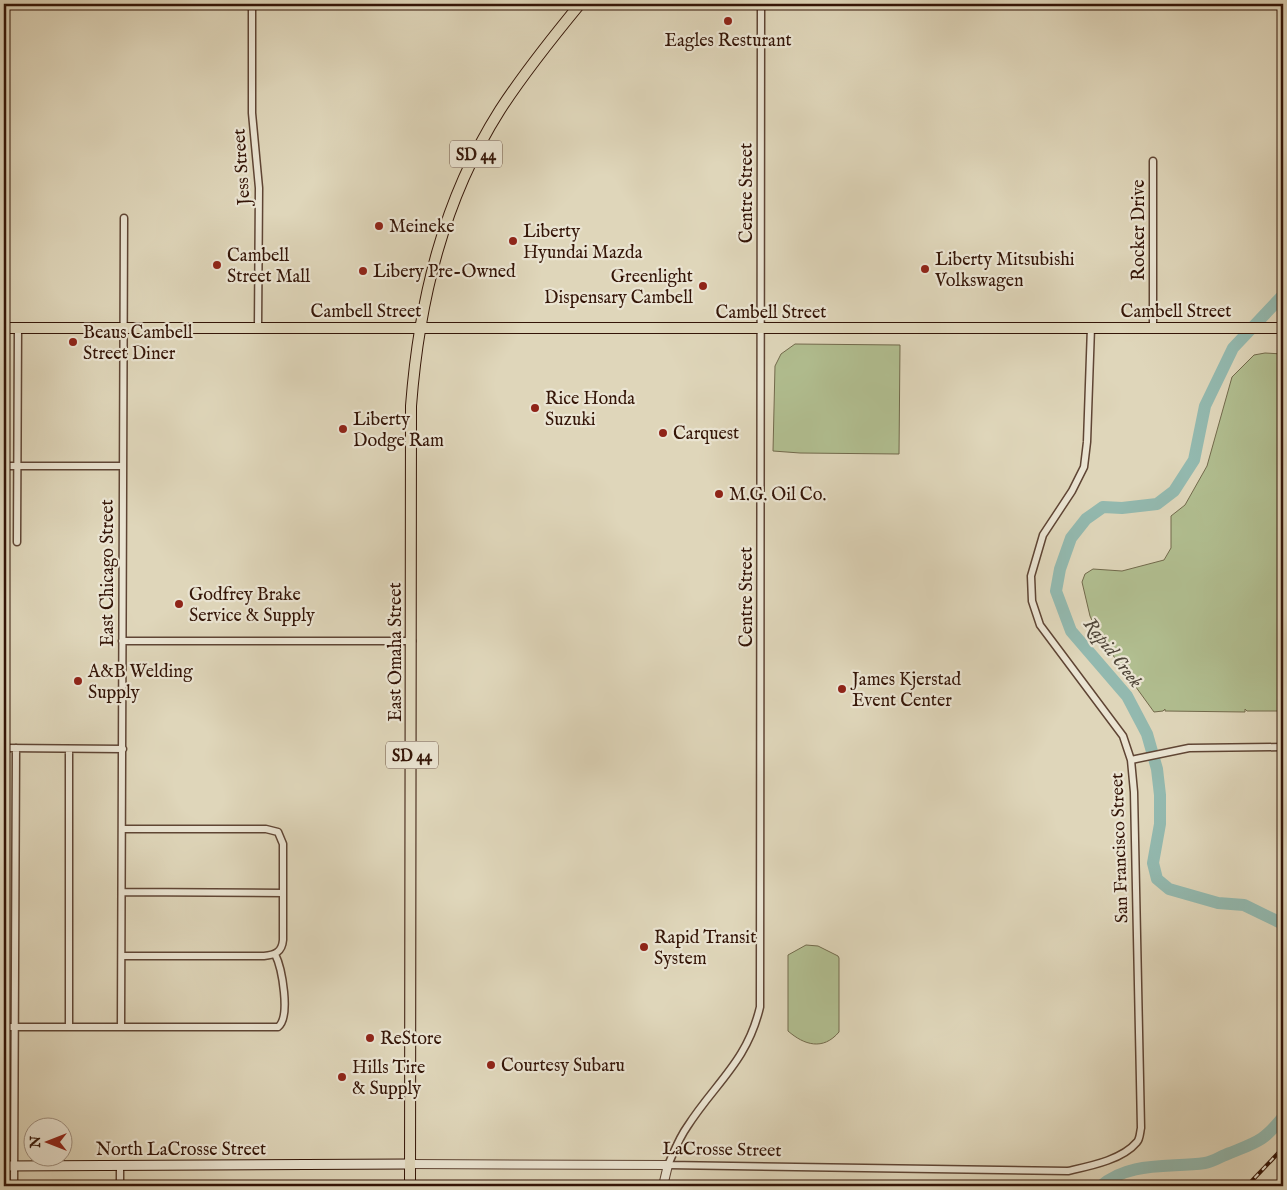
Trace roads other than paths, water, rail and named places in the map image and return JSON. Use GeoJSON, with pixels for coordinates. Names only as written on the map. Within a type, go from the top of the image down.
{"type":"FeatureCollection","features":[{"type":"Feature","properties":{"kind":"main road","name":"SD 44"},"geometry":{"type":"LineString","coordinates":[[419,328],[435,259],[450,211],[468,170],[510,96],[580,4]]}},
{"type":"Feature","properties":{"kind":"main road","name":"Cambell Street"},"geometry":{"type":"LineString","coordinates":[[4,328],[1283,328]]}},
{"type":"Feature","properties":{"kind":"main road","name":"East Omaha Street"},"geometry":{"type":"LineString","coordinates":[[410,1186],[411,406],[419,328]]}},
{"type":"Feature","properties":{"kind":"main road","name":"LaCrosse Street"},"geometry":{"type":"LineString","coordinates":[[298,1165],[410,1164]]}},
{"type":"Feature","properties":{"kind":"main road","name":"North LaCrosse Street"},"geometry":{"type":"LineString","coordinates":[[4,1166],[298,1165]]}},
{"type":"Feature","properties":{"kind":"main road"},"geometry":{"type":"LineString","coordinates":[[1280,1186],[1283,1183]]}},
{"type":"Feature","properties":{"kind":"street","name":"Jess Street"},"geometry":{"type":"LineString","coordinates":[[252,4],[252,113],[259,188],[258,328]]}},
{"type":"Feature","properties":{"kind":"street","name":"Centre Street"},"geometry":{"type":"LineString","coordinates":[[668,1164],[686,1128],[723,1082],[743,1052],[760,1007],[761,4]]}},
{"type":"Feature","properties":{"kind":"street","name":"Rocker Drive"},"geometry":{"type":"LineString","coordinates":[[1152,161],[1153,328]]}},
{"type":"Feature","properties":{"kind":"street","name":"East Chicago Street"},"geometry":{"type":"LineString","coordinates":[[121,1027],[124,218]]}},
{"type":"Feature","properties":{"kind":"street","name":"San Francisco Street"},"geometry":{"type":"LineString","coordinates":[[1090,327],[1087,442],[1084,467],[1072,491],[1043,535],[1031,576],[1032,601],[1040,625],[1123,736],[1131,760],[1134,792],[1141,1124],[1139,1141]]}},
{"type":"Feature","properties":{"kind":"street"},"geometry":{"type":"LineString","coordinates":[[17,542],[18,328]]}},
{"type":"Feature","properties":{"kind":"street"},"geometry":{"type":"LineString","coordinates":[[4,466],[122,466]]}},
{"type":"Feature","properties":{"kind":"street"},"geometry":{"type":"LineString","coordinates":[[122,641],[412,641]]}},
{"type":"Feature","properties":{"kind":"street"},"geometry":{"type":"LineString","coordinates":[[1131,760],[1201,747],[1283,747]]}},
{"type":"Feature","properties":{"kind":"street"},"geometry":{"type":"LineString","coordinates":[[6,748],[122,749]]}},
{"type":"Feature","properties":{"kind":"street"},"geometry":{"type":"LineString","coordinates":[[14,1186],[16,748]]}},
{"type":"Feature","properties":{"kind":"street"},"geometry":{"type":"LineString","coordinates":[[69,749],[69,1027]]}},
{"type":"Feature","properties":{"kind":"street"},"geometry":{"type":"LineString","coordinates":[[122,829],[275,831],[280,836],[283,844],[282,945],[275,954],[264,956],[122,956]]}},
{"type":"Feature","properties":{"kind":"street"},"geometry":{"type":"LineString","coordinates":[[122,892],[283,893]]}},
{"type":"Feature","properties":{"kind":"street"},"geometry":{"type":"LineString","coordinates":[[4,1027],[278,1027],[284,1017],[282,976],[275,954]]}},
{"type":"Feature","properties":{"kind":"street","name":"LaCrosse Street"},"geometry":{"type":"LineString","coordinates":[[410,1164],[668,1164],[1068,1171],[1095,1164],[1128,1151],[1139,1141]]}},
{"type":"Feature","properties":{"kind":"street"},"geometry":{"type":"LineString","coordinates":[[663,1186],[668,1164]]}},
{"type":"Feature","properties":{"kind":"street"},"geometry":{"type":"LineString","coordinates":[[120,1166],[120,1186]]}},
{"type":"Feature","properties":{"kind":"waterway","name":"Rapid Creek"},"geometry":{"type":"LineString","coordinates":[[1283,295],[1233,348],[1205,406],[1194,460],[1174,491],[1157,504],[1122,508],[1103,507],[1086,519],[1071,538],[1060,569],[1056,591],[1071,631],[1127,696],[1147,734],[1157,769],[1160,795],[1160,824],[1153,863],[1157,879],[1169,889],[1218,903],[1244,905],[1283,924]]}},
{"type":"Feature","properties":{"kind":"waterway","name":"Rapid Creek"},"geometry":{"type":"LineString","coordinates":[[1101,1186],[1112,1178],[1137,1169],[1211,1161],[1260,1140],[1283,1117]]}},
{"type":"Feature","properties":{"kind":"railway"},"geometry":{"type":"LineString","coordinates":[[1247,1186],[1283,1148]]}},
{"type":"Feature","properties":{"kind":"place","name":"Eagles Resturant"},"geometry":{"type":"Point","coordinates":[728,21]}},
{"type":"Feature","properties":{"kind":"place","name":"Meineke"},"geometry":{"type":"Point","coordinates":[379,226]}},
{"type":"Feature","properties":{"kind":"place","name":"Liberty Hyundai Mazda"},"geometry":{"type":"Point","coordinates":[513,241]}},
{"type":"Feature","properties":{"kind":"place","name":"Cambell Street Mall"},"geometry":{"type":"Point","coordinates":[217,265]}},
{"type":"Feature","properties":{"kind":"place","name":"Liberty Mitsubishi Volkswagen"},"geometry":{"type":"Point","coordinates":[925,269]}},
{"type":"Feature","properties":{"kind":"place","name":"Libery Pre-Owned"},"geometry":{"type":"Point","coordinates":[363,271]}},
{"type":"Feature","properties":{"kind":"place","name":"Greenlight Dispensary Cambell"},"geometry":{"type":"Point","coordinates":[703,286]}},
{"type":"Feature","properties":{"kind":"place","name":"Beaus Cambell Street Diner"},"geometry":{"type":"Point","coordinates":[73,342]}},
{"type":"Feature","properties":{"kind":"place","name":"Rice Honda Suzuki"},"geometry":{"type":"Point","coordinates":[535,408]}},
{"type":"Feature","properties":{"kind":"place","name":"Liberty Dodge Ram"},"geometry":{"type":"Point","coordinates":[343,429]}},
{"type":"Feature","properties":{"kind":"place","name":"Carquest"},"geometry":{"type":"Point","coordinates":[663,433]}},
{"type":"Feature","properties":{"kind":"place","name":"M.G. Oil Co."},"geometry":{"type":"Point","coordinates":[719,494]}},
{"type":"Feature","properties":{"kind":"place","name":"Godfrey Brake Service & Supply"},"geometry":{"type":"Point","coordinates":[179,604]}},
{"type":"Feature","properties":{"kind":"place","name":"A&B Welding Supply"},"geometry":{"type":"Point","coordinates":[78,681]}},
{"type":"Feature","properties":{"kind":"place","name":"James Kjerstad Event Center"},"geometry":{"type":"Point","coordinates":[842,689]}},
{"type":"Feature","properties":{"kind":"place","name":"Rapid Transit System"},"geometry":{"type":"Point","coordinates":[644,947]}},
{"type":"Feature","properties":{"kind":"place","name":"ReStore"},"geometry":{"type":"Point","coordinates":[370,1038]}},
{"type":"Feature","properties":{"kind":"place","name":"Courtesy Subaru"},"geometry":{"type":"Point","coordinates":[491,1065]}},
{"type":"Feature","properties":{"kind":"place","name":"Hills Tire & Supply"},"geometry":{"type":"Point","coordinates":[342,1077]}}]}
